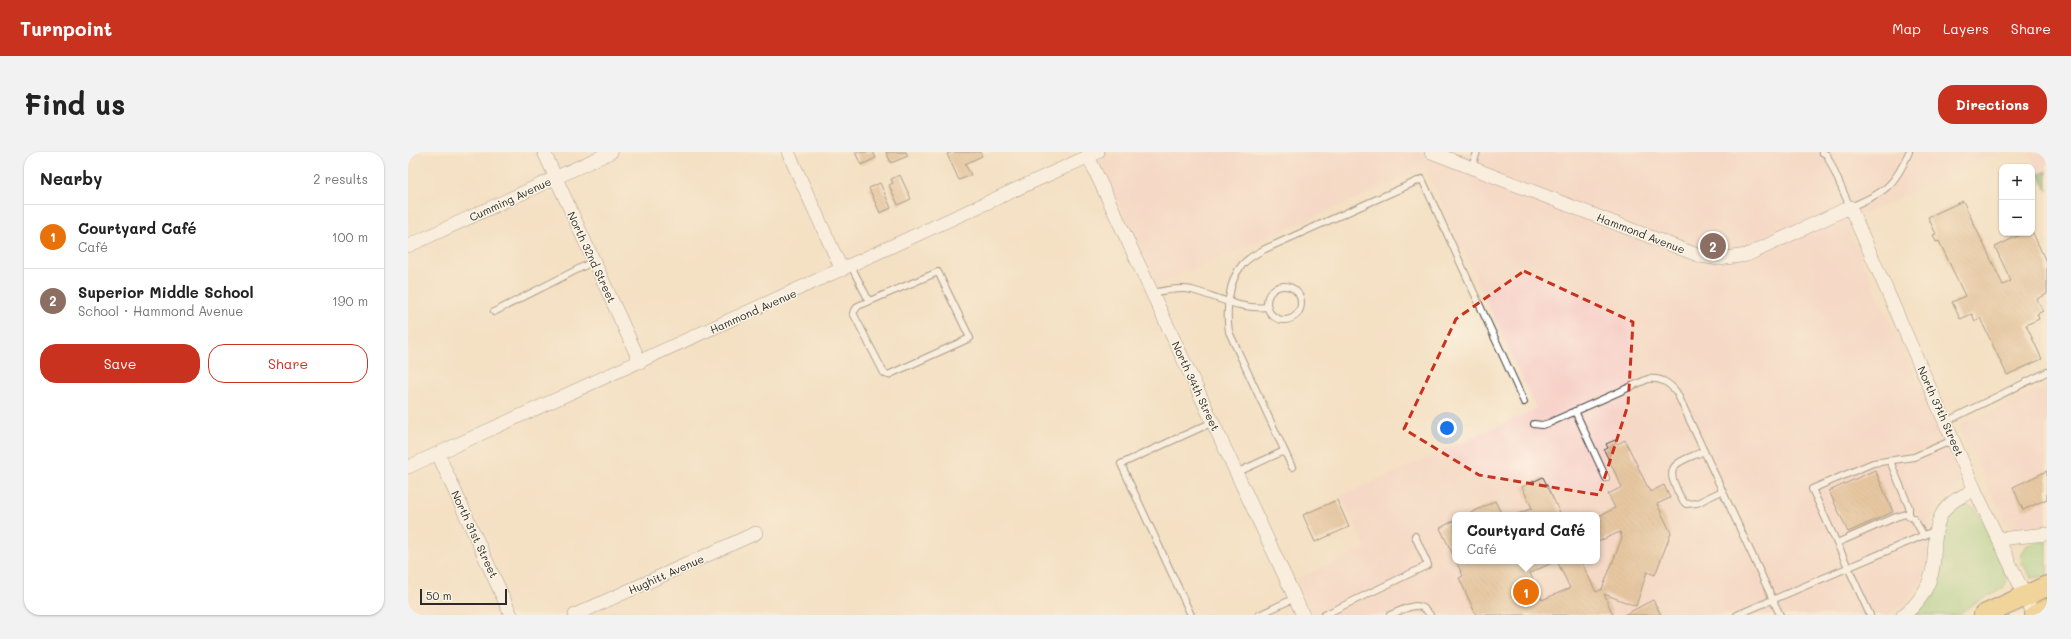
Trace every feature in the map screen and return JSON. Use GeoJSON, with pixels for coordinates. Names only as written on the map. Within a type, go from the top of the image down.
{"type":"FeatureCollection","features":[{"type":"Feature","properties":{"kind":"main road"},"geometry":{"type":"LineString","coordinates":[[1984,615],[2047,586]]}},
{"type":"Feature","properties":{"kind":"main road"},"geometry":{"type":"LineString","coordinates":[[2034,615],[2047,609]]}},
{"type":"Feature","properties":{"kind":"street","name":"North 32nd Street"},"geometry":{"type":"LineString","coordinates":[[544,152],[640,362]]}},
{"type":"Feature","properties":{"kind":"street","name":"Cumming Avenue"},"geometry":{"type":"LineString","coordinates":[[408,246],[611,152]]}},
{"type":"Feature","properties":{"kind":"street"},"geometry":{"type":"LineString","coordinates":[[788,152],[847,268]]}},
{"type":"Feature","properties":{"kind":"street","name":"Hammond Avenue"},"geometry":{"type":"LineString","coordinates":[[1431,152],[1700,256],[1719,259],[1747,255],[1850,207]]}},
{"type":"Feature","properties":{"kind":"street","name":"Hammond Avenue"},"geometry":{"type":"LineString","coordinates":[[408,467],[847,268],[1093,154]]}},
{"type":"Feature","properties":{"kind":"street","name":"North 34th Street"},"geometry":{"type":"LineString","coordinates":[[1093,154],[1151,293],[1303,615]]}},
{"type":"Feature","properties":{"kind":"street","name":"North 37th Street"},"geometry":{"type":"LineString","coordinates":[[1850,207],[1945,422],[2034,615]]}},
{"type":"Feature","properties":{"kind":"street","name":"North 31st Street"},"geometry":{"type":"LineString","coordinates":[[438,454],[512,615]]}},
{"type":"Feature","properties":{"kind":"street"},"geometry":{"type":"LineString","coordinates":[[1903,615],[1916,603],[1926,588],[1933,567],[1937,530],[1942,514],[1949,505],[1976,490]]}},
{"type":"Feature","properties":{"kind":"street","name":"Hughitt Avenue"},"geometry":{"type":"LineString","coordinates":[[575,615],[756,533]]}},
{"type":"Feature","properties":{"kind":"street"},"geometry":{"type":"LineString","coordinates":[[1999,539],[2047,534]]}},
{"type":"Feature","properties":{"kind":"lane"},"geometry":{"type":"LineString","coordinates":[[1472,167],[1477,152]]}},
{"type":"Feature","properties":{"kind":"lane"},"geometry":{"type":"LineString","coordinates":[[1822,152],[1827,155],[1850,207],[1877,195],[1888,186],[1900,172],[1909,152]]}},
{"type":"Feature","properties":{"kind":"lane"},"geometry":{"type":"LineString","coordinates":[[1292,467],[1229,332],[1227,318],[1234,280],[1242,265],[1255,255],[1422,179],[1524,402]]}},
{"type":"Feature","properties":{"kind":"lane"},"geometry":{"type":"LineString","coordinates":[[494,312],[594,261]]}},
{"type":"Feature","properties":{"kind":"lane"},"geometry":{"type":"LineString","coordinates":[[847,268],[868,302]]}},
{"type":"Feature","properties":{"kind":"lane"},"geometry":{"type":"LineString","coordinates":[[938,272],[970,338],[888,375],[884,373],[853,313],[858,306],[868,302],[938,272]]}},
{"type":"Feature","properties":{"kind":"lane"},"geometry":{"type":"LineString","coordinates":[[1281,286],[1292,288],[1300,296],[1301,301],[1299,312],[1295,316],[1284,320],[1274,316],[1268,307],[1268,296],[1272,291],[1281,286]]}},
{"type":"Feature","properties":{"kind":"lane"},"geometry":{"type":"LineString","coordinates":[[1151,293],[1190,290],[1229,304],[1268,307]]}},
{"type":"Feature","properties":{"kind":"lane"},"geometry":{"type":"LineString","coordinates":[[1945,422],[2047,372]]}},
{"type":"Feature","properties":{"kind":"lane"},"geometry":{"type":"LineString","coordinates":[[1534,424],[1545,424],[1636,382],[1648,379],[1664,380],[1671,385],[1677,393],[1780,615]]}},
{"type":"Feature","properties":{"kind":"lane"},"geometry":{"type":"LineString","coordinates":[[1575,411],[1606,478]]}},
{"type":"Feature","properties":{"kind":"lane"},"geometry":{"type":"LineString","coordinates":[[1191,615],[1120,464],[1213,422]]}},
{"type":"Feature","properties":{"kind":"lane"},"geometry":{"type":"LineString","coordinates":[[1870,615],[1812,489],[1873,463],[1914,456],[1954,440]]}},
{"type":"Feature","properties":{"kind":"lane"},"geometry":{"type":"LineString","coordinates":[[1236,472],[1284,451]]}},
{"type":"Feature","properties":{"kind":"lane"},"geometry":{"type":"LineString","coordinates":[[1704,451],[1674,466],[1671,470],[1670,477],[1682,500],[1686,504],[1697,503],[1722,491]]}},
{"type":"Feature","properties":{"kind":"lane"},"geometry":{"type":"LineString","coordinates":[[1890,461],[1909,507],[1909,515],[1924,536]]}},
{"type":"Feature","properties":{"kind":"lane"},"geometry":{"type":"LineString","coordinates":[[1837,543],[1896,517],[1909,515]]}},
{"type":"Feature","properties":{"kind":"lane"},"geometry":{"type":"LineString","coordinates":[[1737,615],[1937,530]]}},
{"type":"Feature","properties":{"kind":"lane"},"geometry":{"type":"LineString","coordinates":[[1324,615],[1428,565],[1415,536]]}},
{"type":"Feature","properties":{"kind":"lane"},"geometry":{"type":"LineString","coordinates":[[1259,615],[1295,598]]}},
{"type":"Feature","properties":{"kind":"lane"},"geometry":{"type":"LineString","coordinates":[[1390,615],[1416,605],[1423,607],[1430,615]]}},
{"type":"Feature","properties":{"kind":"highlighted area"},"geometry":{"type":"Polygon","coordinates":[[[1524,271],[1633,322],[1628,405],[1599,495],[1479,475],[1404,429],[1456,319],[1524,271]]]}},
{"type":"Feature","properties":{"kind":"shaded area"},"geometry":{"type":"Polygon","coordinates":[[[1102,152],[1112,158],[1126,152],[2000,152],[1856,218],[1849,231],[1961,479],[1960,485],[1938,506],[1930,520],[1926,564],[1923,578],[1908,601],[1886,615],[1313,615],[1296,579],[1366,548],[1341,496],[1536,409],[1426,169],[1158,285],[1116,199],[1088,156],[1102,152]]]}},
{"type":"Feature","properties":{"kind":"shaded area"},"geometry":{"type":"Polygon","coordinates":[[[2029,152],[2047,152],[2047,171],[2039,174],[2029,152]]]}},
{"type":"Feature","properties":{"kind":"shaded area"},"geometry":{"type":"Polygon","coordinates":[[[2047,385],[2047,527],[2014,528],[2008,525],[2003,518],[1959,425],[2047,385]]]}},
{"type":"Feature","properties":{"kind":"green space"},"geometry":{"type":"Polygon","coordinates":[[[2047,171],[2047,191],[2039,174],[2047,171]]]}},
{"type":"Feature","properties":{"kind":"green space"},"geometry":{"type":"Polygon","coordinates":[[[1964,505],[1976,509],[1981,518],[2007,577],[2006,583],[2003,588],[1971,605],[1958,615],[1915,615],[1929,598],[1938,579],[1943,536],[1945,525],[1949,516],[1955,509],[1964,505]]]}},
{"type":"Feature","properties":{"kind":"green space"},"geometry":{"type":"Polygon","coordinates":[[[2038,542],[2047,542],[2047,576],[2032,578],[2022,563],[2021,555],[2027,545],[2038,542]]]}},
{"type":"Feature","properties":{"kind":"building"},"geometry":{"type":"Polygon","coordinates":[[[855,152],[873,152],[876,158],[861,165],[855,152]]]}},
{"type":"Feature","properties":{"kind":"building"},"geometry":{"type":"Polygon","coordinates":[[[886,152],[906,152],[908,156],[891,163],[886,152]]]}},
{"type":"Feature","properties":{"kind":"building"},"geometry":{"type":"Polygon","coordinates":[[[952,152],[980,152],[982,156],[965,164],[971,175],[959,180],[947,154],[952,152]]]}},
{"type":"Feature","properties":{"kind":"building"},"geometry":{"type":"Polygon","coordinates":[[[900,175],[911,199],[898,205],[889,185],[893,183],[891,179],[900,175]]]}},
{"type":"Feature","properties":{"kind":"building"},"geometry":{"type":"Polygon","coordinates":[[[880,183],[891,208],[880,213],[869,188],[880,183]]]}},
{"type":"Feature","properties":{"kind":"building"},"geometry":{"type":"Polygon","coordinates":[[[1963,201],[2003,285],[2011,281],[1995,247],[2018,236],[2034,236],[2047,264],[2047,294],[2037,299],[2043,311],[2037,314],[2039,319],[2026,325],[2042,359],[2007,375],[1980,318],[1975,321],[1972,314],[1960,319],[1952,302],[1965,296],[1939,241],[1936,242],[1933,235],[1936,234],[1928,217],[1963,201]]]}},
{"type":"Feature","properties":{"kind":"building"},"geometry":{"type":"Polygon","coordinates":[[[1615,440],[1617,444],[1625,440],[1650,492],[1664,485],[1670,498],[1657,504],[1671,533],[1655,575],[1647,572],[1636,606],[1604,594],[1613,615],[1476,615],[1459,578],[1463,576],[1457,564],[1550,564],[1530,573],[1542,600],[1570,588],[1558,564],[1582,564],[1596,592],[1602,589],[1622,538],[1620,532],[1600,541],[1600,516],[1615,508],[1608,494],[1622,487],[1604,450],[1608,448],[1606,444],[1615,440]]]}},
{"type":"Feature","properties":{"kind":"building"},"geometry":{"type":"Polygon","coordinates":[[[1875,470],[1893,512],[1848,532],[1829,491],[1875,470]]]}},
{"type":"Feature","properties":{"kind":"building"},"geometry":{"type":"Polygon","coordinates":[[[2047,471],[2047,499],[2023,510],[2013,487],[2047,471]]]}},
{"type":"Feature","properties":{"kind":"building"},"geometry":{"type":"Polygon","coordinates":[[[1543,477],[1560,512],[1523,512],[1532,508],[1522,487],[1543,477]]]}},
{"type":"Feature","properties":{"kind":"building"},"geometry":{"type":"Polygon","coordinates":[[[1337,500],[1349,527],[1315,542],[1303,515],[1337,500]]]}},
{"type":"Feature","properties":{"kind":"building"},"geometry":{"type":"Polygon","coordinates":[[[1495,501],[1500,512],[1473,512],[1495,501]]]}},
{"type":"Feature","properties":{"kind":"building"},"geometry":{"type":"Polygon","coordinates":[[[1452,522],[1452,553],[1440,528],[1452,522]]]}},
{"type":"Feature","properties":{"kind":"building"},"geometry":{"type":"Polygon","coordinates":[[[1653,600],[1661,615],[1624,615],[1653,600]]]}},
{"type":"Feature","properties":{"kind":"place","name":"Superior Middle School"},"geometry":{"type":"Point","coordinates":[1713,246]}},
{"type":"Feature","properties":{"kind":"place","name":"Courtyard Café"},"geometry":{"type":"Point","coordinates":[1526,592]}}]}
